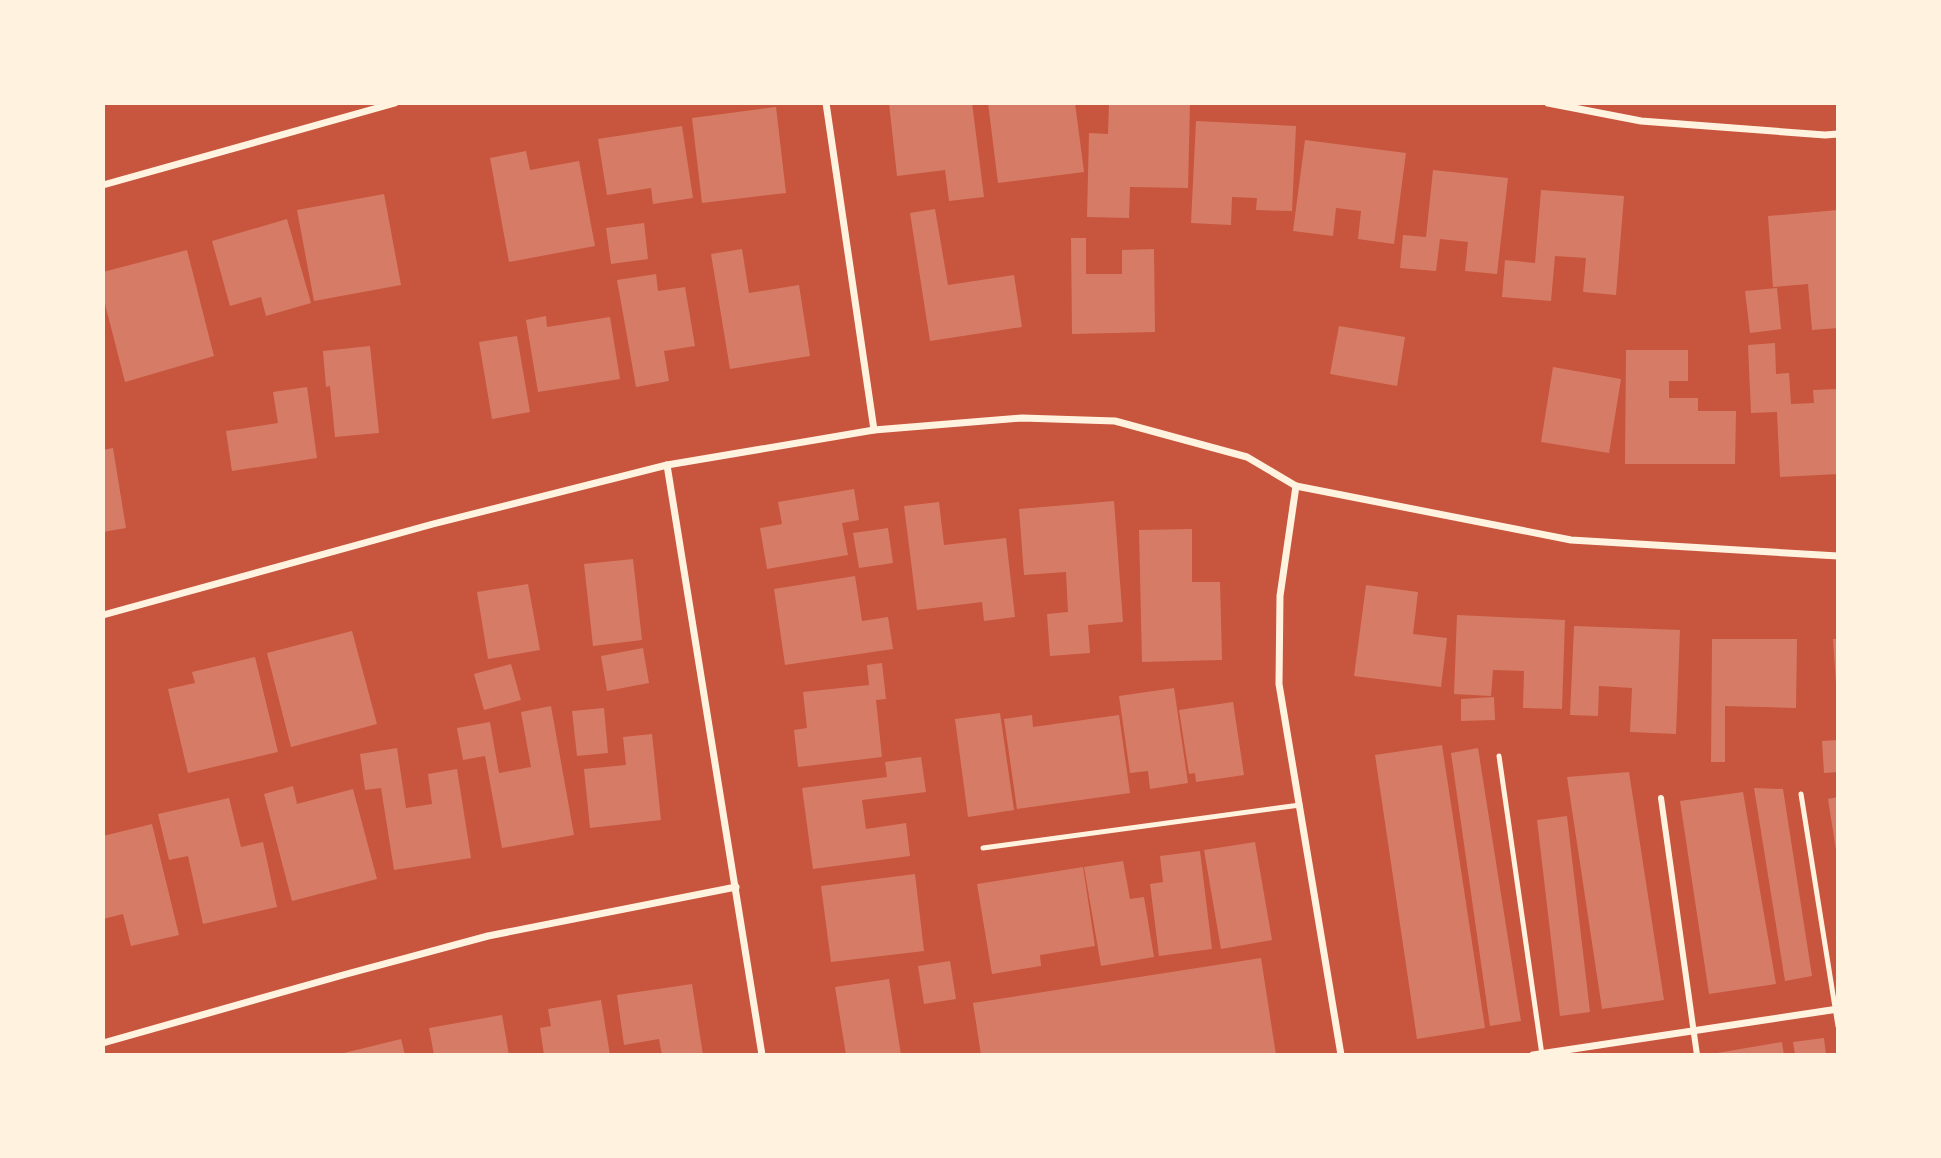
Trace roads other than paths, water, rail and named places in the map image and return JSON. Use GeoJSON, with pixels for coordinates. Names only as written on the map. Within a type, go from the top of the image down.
{"type":"FeatureCollection","features":[{"type":"Feature","properties":{"kind":"street"},"geometry":{"type":"LineString","coordinates":[[103,185],[395,103]]}},
{"type":"Feature","properties":{"kind":"street"},"geometry":{"type":"LineString","coordinates":[[826,103],[874,430]]}},
{"type":"Feature","properties":{"kind":"street"},"geometry":{"type":"LineString","coordinates":[[1548,103],[1641,121],[1838,134]]}},
{"type":"Feature","properties":{"kind":"street"},"geometry":{"type":"LineString","coordinates":[[103,615],[433,524],[667,465],[874,430],[1022,418],[1115,421],[1247,457],[1296,485],[1571,540],[1838,556]]}},
{"type":"Feature","properties":{"kind":"street"},"geometry":{"type":"LineString","coordinates":[[667,465],[762,1055]]}},
{"type":"Feature","properties":{"kind":"street"},"geometry":{"type":"LineString","coordinates":[[1296,485],[1280,596],[1279,684],[1341,1055]]}},
{"type":"Feature","properties":{"kind":"street"},"geometry":{"type":"LineString","coordinates":[[1661,797],[1697,1055]]}},
{"type":"Feature","properties":{"kind":"street"},"geometry":{"type":"LineString","coordinates":[[103,1043],[329,978],[488,936],[736,887]]}},
{"type":"Feature","properties":{"kind":"street"},"geometry":{"type":"LineString","coordinates":[[1539,1054],[1836,1009]]}},
{"type":"Feature","properties":{"kind":"lane"},"geometry":{"type":"LineString","coordinates":[[1499,756],[1539,1054]]}},
{"type":"Feature","properties":{"kind":"lane"},"geometry":{"type":"LineString","coordinates":[[1801,794],[1838,1026]]}},
{"type":"Feature","properties":{"kind":"lane"},"geometry":{"type":"LineString","coordinates":[[983,848],[1300,805]]}}]}
